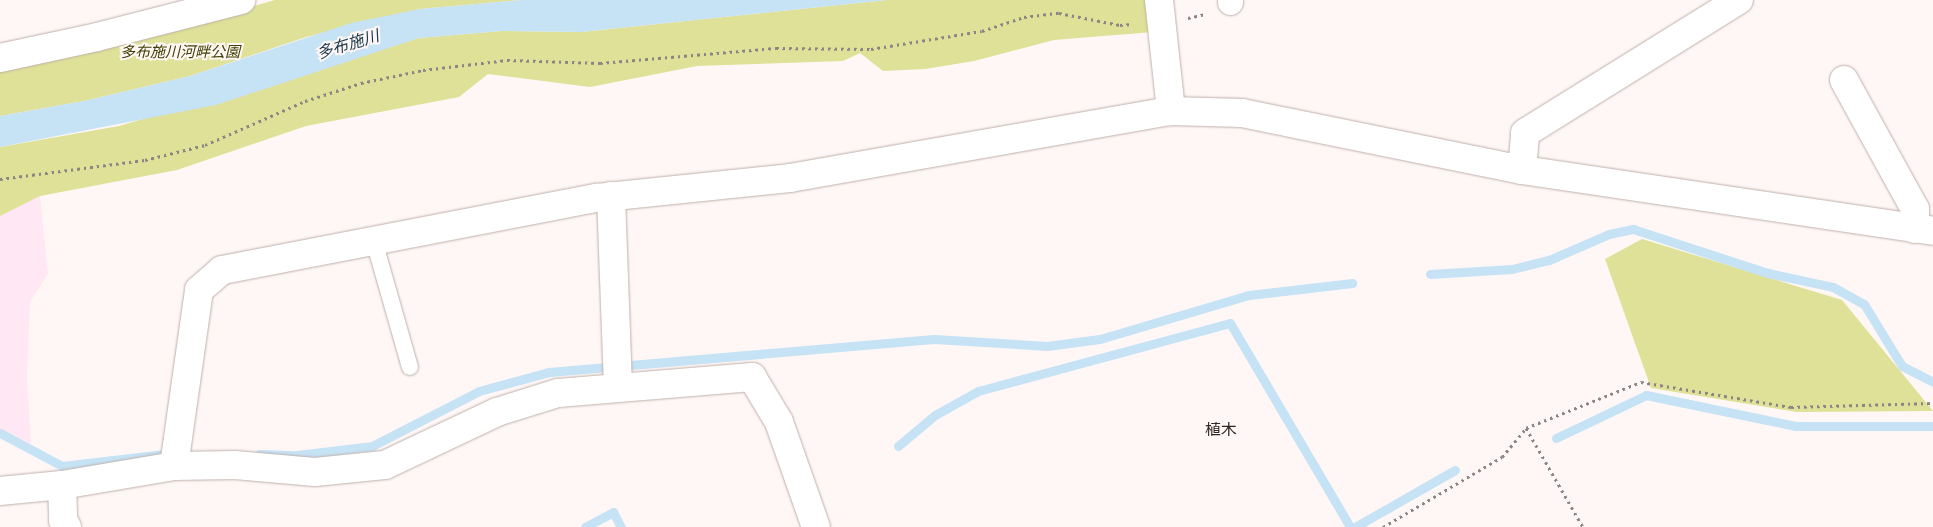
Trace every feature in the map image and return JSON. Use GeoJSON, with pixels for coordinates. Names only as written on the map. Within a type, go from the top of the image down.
{"type":"FeatureCollection","features":[{"type":"Feature","properties":{"kind":"street"},"geometry":{"type":"LineString","coordinates":[[0,58],[97,37],[241,0]]}},
{"type":"Feature","properties":{"kind":"street"},"geometry":{"type":"LineString","coordinates":[[1522,170],[1525,134],[1739,0]]}},
{"type":"Feature","properties":{"kind":"street"},"geometry":{"type":"LineString","coordinates":[[1160,11],[1172,111]]}},
{"type":"Feature","properties":{"kind":"street"},"geometry":{"type":"LineString","coordinates":[[1844,80],[1915,209],[1924,230]]}},
{"type":"Feature","properties":{"kind":"street"},"geometry":{"type":"LineString","coordinates":[[176,453],[198,290],[222,270],[611,196],[790,178],[1172,111],[1242,113],[1522,170],[1924,230]]}},
{"type":"Feature","properties":{"kind":"street"},"geometry":{"type":"LineString","coordinates":[[611,196],[618,388]]}},
{"type":"Feature","properties":{"kind":"street"},"geometry":{"type":"LineString","coordinates":[[0,491],[62,485],[176,453],[235,465],[315,472],[385,465],[497,412],[558,394],[752,377],[779,422],[816,527]]}},
{"type":"Feature","properties":{"kind":"street"},"geometry":{"type":"LineString","coordinates":[[62,485],[63,520],[67,527]]}},
{"type":"Feature","properties":{"kind":"lane"},"geometry":{"type":"LineString","coordinates":[[374,240],[410,367]]}},
{"type":"Feature","properties":{"kind":"path"},"geometry":{"type":"LineString","coordinates":[[0,179],[145,160],[205,145],[305,101],[361,83],[423,70],[507,60],[600,63],[768,49],[871,49],[982,31],[1024,17],[1059,14],[1120,25],[1160,11],[1200,17],[1230,1]]}},
{"type":"Feature","properties":{"kind":"path"},"geometry":{"type":"LineString","coordinates":[[1383,527],[1502,457],[1526,428],[1641,382],[1791,408],[1933,403]]}},
{"type":"Feature","properties":{"kind":"path"},"geometry":{"type":"LineString","coordinates":[[1526,428],[1583,527]]}},
{"type":"Feature","properties":{"kind":"shaded area"},"geometry":{"type":"Polygon","coordinates":[[[40,196],[48,274],[30,302],[27,378],[31,444],[0,429],[0,216],[40,196]]]}},
{"type":"Feature","properties":{"kind":"green space","name":"多布施川河畔公園"},"geometry":{"type":"Polygon","coordinates":[[[275,0],[522,0],[420,9],[306,37],[190,76],[84,101],[0,116],[0,67],[111,47],[275,0]]]}},
{"type":"Feature","properties":{"kind":"green space"},"geometry":{"type":"Polygon","coordinates":[[[887,0],[1149,0],[1153,32],[1054,40],[974,61],[925,69],[883,71],[860,53],[843,61],[697,66],[590,87],[488,74],[459,97],[306,126],[177,170],[40,196],[0,216],[0,147],[119,126],[419,38],[501,31],[581,32],[887,0]]]}},
{"type":"Feature","properties":{"kind":"green space"},"geometry":{"type":"Polygon","coordinates":[[[1642,239],[1842,300],[1933,411],[1797,412],[1651,388],[1605,259],[1642,239]]]}},
{"type":"Feature","properties":{"kind":"water","name":"多布施川"},"geometry":{"type":"Polygon","coordinates":[[[522,0],[887,0],[581,32],[501,31],[419,38],[216,105],[0,147],[0,116],[84,101],[190,76],[351,23],[420,9],[522,0]]]}},
{"type":"Feature","properties":{"kind":"waterway"},"geometry":{"type":"LineString","coordinates":[[1430,274],[1512,269],[1549,260],[1609,234],[1633,229],[1768,273],[1833,287],[1864,304],[1902,366],[1933,382]]}},
{"type":"Feature","properties":{"kind":"waterway"},"geometry":{"type":"LineString","coordinates":[[259,454],[297,455],[372,446],[479,391],[549,372],[934,339],[1047,346],[1100,339],[1249,295],[1352,283]]}},
{"type":"Feature","properties":{"kind":"waterway"},"geometry":{"type":"LineString","coordinates":[[898,446],[935,415],[978,391],[1230,323],[1350,527]]}},
{"type":"Feature","properties":{"kind":"waterway"},"geometry":{"type":"LineString","coordinates":[[1556,438],[1646,395],[1796,426],[1933,426]]}},
{"type":"Feature","properties":{"kind":"waterway"},"geometry":{"type":"LineString","coordinates":[[0,433],[62,466],[173,453]]}},
{"type":"Feature","properties":{"kind":"waterway"},"geometry":{"type":"LineString","coordinates":[[1355,527],[1455,470]]}},
{"type":"Feature","properties":{"kind":"waterway"},"geometry":{"type":"LineString","coordinates":[[585,527],[613,512],[621,527]]}},
{"type":"Feature","properties":{"kind":"district","name":"植木"},"geometry":{"type":"Point","coordinates":[1221,430]}}]}
